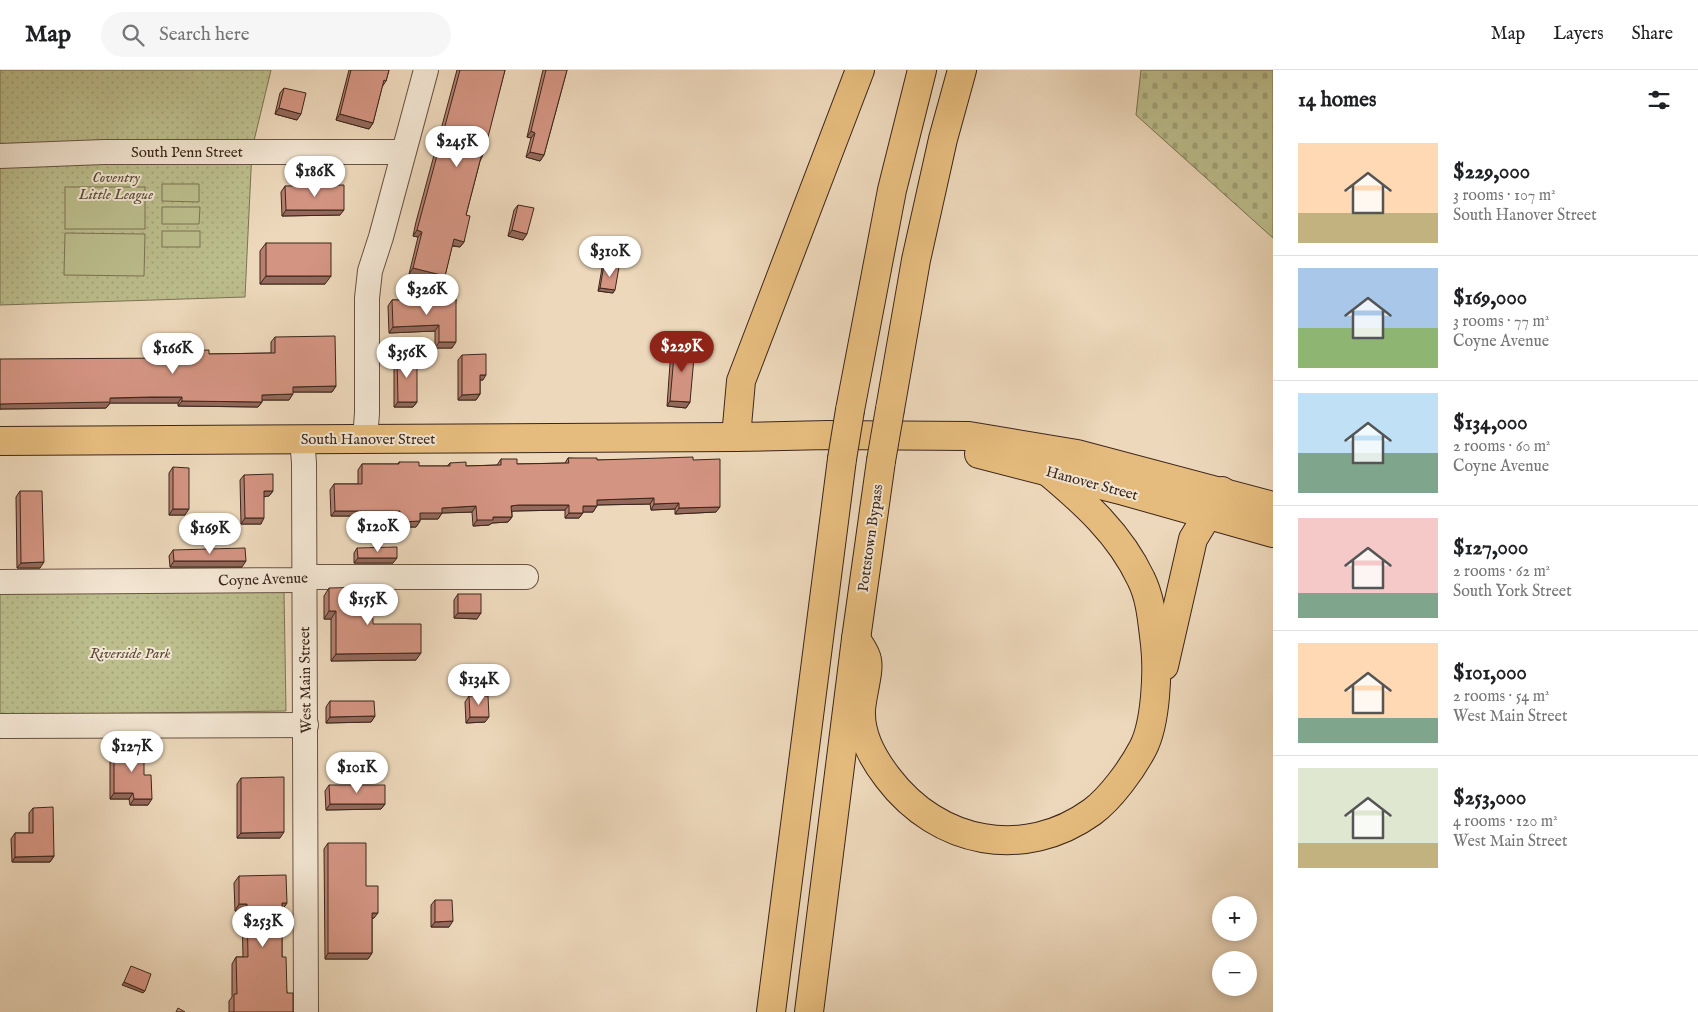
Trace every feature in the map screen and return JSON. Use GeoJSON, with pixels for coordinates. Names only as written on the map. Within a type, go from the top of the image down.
{"type":"FeatureCollection","features":[{"type":"Feature","properties":{"kind":"main road"},"geometry":{"type":"LineString","coordinates":[[736,437],[741,381],[860,70]]}},
{"type":"Feature","properties":{"kind":"main road"},"geometry":{"type":"LineString","coordinates":[[771,1012],[842,459],[892,190],[922,70]]}},
{"type":"Feature","properties":{"kind":"main road","name":"Pottstown Bypass"},"geometry":{"type":"LineString","coordinates":[[809,1012],[856,640],[881,461],[916,260],[962,70]]}},
{"type":"Feature","properties":{"kind":"main road","name":"Hanover Street"},"geometry":{"type":"LineString","coordinates":[[736,437],[828,434],[969,436],[1077,454],[1273,506]]}},
{"type":"Feature","properties":{"kind":"main road","name":"Hanover Street"},"geometry":{"type":"LineString","coordinates":[[910,436],[1208,514],[1273,533]]}},
{"type":"Feature","properties":{"kind":"main road","name":"South Hanover Street"},"geometry":{"type":"LineString","coordinates":[[0,441],[736,437]]}},
{"type":"Feature","properties":{"kind":"main road"},"geometry":{"type":"LineString","coordinates":[[1046,471],[1088,506],[1114,534],[1134,565],[1148,595],[1156,667],[1150,731]]}},
{"type":"Feature","properties":{"kind":"main road"},"geometry":{"type":"LineString","coordinates":[[856,640],[868,661],[860,713],[866,741],[888,778],[906,800],[945,826],[972,837],[1002,840],[1034,838],[1050,834],[1078,821],[1094,810],[1117,786],[1144,747],[1150,731],[1193,539],[1222,491]]}},
{"type":"Feature","properties":{"kind":"street"},"geometry":{"type":"LineString","coordinates":[[365,439],[367,298],[370,271],[426,70]]}},
{"type":"Feature","properties":{"kind":"street","name":"South Penn Street"},"geometry":{"type":"LineString","coordinates":[[0,156],[104,152],[403,152]]}},
{"type":"Feature","properties":{"kind":"street","name":"West Main Street"},"geometry":{"type":"LineString","coordinates":[[302,439],[306,725],[306,1012]]}},
{"type":"Feature","properties":{"kind":"street","name":"Coyne Avenue"},"geometry":{"type":"LineString","coordinates":[[0,582],[304,579],[320,577],[526,577]]}},
{"type":"Feature","properties":{"kind":"street"},"geometry":{"type":"LineString","coordinates":[[0,726],[306,725]]}},
{"type":"Feature","properties":{"kind":"green space","name":"Coventry Little League"},"geometry":{"type":"Polygon","coordinates":[[[0,70],[271,70],[252,149],[245,297],[0,305],[0,70]]]}},
{"type":"Feature","properties":{"kind":"green space"},"geometry":{"type":"Polygon","coordinates":[[[1141,70],[1273,70],[1273,238],[1136,115],[1141,70]]]}},
{"type":"Feature","properties":{"kind":"green space"},"geometry":{"type":"Polygon","coordinates":[[[162,184],[199,184],[199,202],[162,201],[162,184]]]}},
{"type":"Feature","properties":{"kind":"green space"},"geometry":{"type":"Polygon","coordinates":[[[65,187],[145,187],[145,229],[65,229],[65,187]]]}},
{"type":"Feature","properties":{"kind":"green space"},"geometry":{"type":"Polygon","coordinates":[[[162,207],[200,207],[199,224],[162,224],[162,207]]]}},
{"type":"Feature","properties":{"kind":"green space"},"geometry":{"type":"Polygon","coordinates":[[[162,231],[200,231],[200,247],[162,247],[162,231]]]}},
{"type":"Feature","properties":{"kind":"green space"},"geometry":{"type":"Polygon","coordinates":[[[65,233],[145,234],[144,276],[64,275],[65,233]]]}},
{"type":"Feature","properties":{"kind":"green space","name":"Riverside Park"},"geometry":{"type":"Polygon","coordinates":[[[284,591],[286,711],[0,715],[0,593],[284,591]]]}},
{"type":"Feature","properties":{"kind":"building"},"geometry":{"type":"Polygon","coordinates":[[[351,70],[389,70],[386,81],[384,80],[373,123],[340,114],[351,70]]]}},
{"type":"Feature","properties":{"kind":"building"},"geometry":{"type":"Polygon","coordinates":[[[460,70],[505,70],[466,215],[470,216],[464,242],[454,239],[445,276],[413,268],[422,232],[417,230],[460,70]]]}},
{"type":"Feature","properties":{"kind":"building"},"geometry":{"type":"Polygon","coordinates":[[[546,70],[567,70],[544,155],[530,152],[535,133],[531,131],[546,70]]]}},
{"type":"Feature","properties":{"kind":"building"},"geometry":{"type":"Polygon","coordinates":[[[284,88],[306,93],[301,114],[279,108],[284,88]]]}},
{"type":"Feature","properties":{"kind":"building"},"geometry":{"type":"Polygon","coordinates":[[[344,185],[344,210],[286,210],[285,186],[344,185]]]}},
{"type":"Feature","properties":{"kind":"building"},"geometry":{"type":"Polygon","coordinates":[[[518,205],[534,208],[527,234],[512,230],[518,205]]]}},
{"type":"Feature","properties":{"kind":"building"},"geometry":{"type":"Polygon","coordinates":[[[266,243],[331,243],[331,276],[266,276],[266,243]]]}},
{"type":"Feature","properties":{"kind":"building"},"geometry":{"type":"Polygon","coordinates":[[[604,265],[619,267],[615,290],[600,288],[604,265]]]}},
{"type":"Feature","properties":{"kind":"building"},"geometry":{"type":"Polygon","coordinates":[[[456,299],[456,342],[439,342],[439,325],[393,327],[392,300],[456,299]]]}},
{"type":"Feature","properties":{"kind":"building"},"geometry":{"type":"Polygon","coordinates":[[[335,336],[336,386],[293,387],[293,394],[262,395],[262,402],[182,401],[182,397],[151,397],[110,398],[110,402],[0,404],[0,359],[181,358],[181,351],[209,350],[209,354],[275,353],[275,337],[335,336]]]}},
{"type":"Feature","properties":{"kind":"building"},"geometry":{"type":"Polygon","coordinates":[[[675,344],[695,346],[690,402],[670,401],[675,344]]]}},
{"type":"Feature","properties":{"kind":"building"},"geometry":{"type":"Polygon","coordinates":[[[486,354],[486,375],[480,375],[480,394],[462,395],[462,355],[486,354]]]}},
{"type":"Feature","properties":{"kind":"building"},"geometry":{"type":"Polygon","coordinates":[[[417,355],[417,402],[398,402],[397,356],[417,355]]]}},
{"type":"Feature","properties":{"kind":"building"},"geometry":{"type":"Polygon","coordinates":[[[693,457],[693,460],[720,459],[720,507],[679,508],[679,503],[654,504],[654,498],[597,500],[597,506],[583,506],[583,513],[569,513],[569,505],[518,505],[511,506],[512,517],[493,517],[493,520],[477,520],[476,506],[442,508],[442,513],[420,513],[420,521],[400,522],[400,511],[335,511],[334,484],[362,484],[362,464],[419,462],[419,466],[450,466],[450,463],[466,462],[466,466],[501,465],[501,459],[517,459],[517,464],[569,463],[568,458],[597,458],[597,460],[693,457]]]}},
{"type":"Feature","properties":{"kind":"building"},"geometry":{"type":"Polygon","coordinates":[[[173,467],[189,468],[189,509],[173,509],[173,467]]]}},
{"type":"Feature","properties":{"kind":"building"},"geometry":{"type":"Polygon","coordinates":[[[273,474],[273,491],[264,491],[264,518],[245,518],[244,475],[273,474]]]}},
{"type":"Feature","properties":{"kind":"building"},"geometry":{"type":"Polygon","coordinates":[[[20,491],[42,491],[44,562],[21,563],[20,491]]]}},
{"type":"Feature","properties":{"kind":"building"},"geometry":{"type":"Polygon","coordinates":[[[397,547],[397,558],[358,558],[357,548],[397,547]]]}},
{"type":"Feature","properties":{"kind":"building"},"geometry":{"type":"Polygon","coordinates":[[[245,548],[246,561],[174,561],[173,550],[245,548]]]}},
{"type":"Feature","properties":{"kind":"building"},"geometry":{"type":"Polygon","coordinates":[[[372,587],[373,624],[421,624],[421,653],[336,654],[336,611],[329,611],[329,588],[372,587]]]}},
{"type":"Feature","properties":{"kind":"building"},"geometry":{"type":"Polygon","coordinates":[[[458,594],[481,594],[481,613],[458,613],[458,594]]]}},
{"type":"Feature","properties":{"kind":"building"},"geometry":{"type":"Polygon","coordinates":[[[469,696],[488,696],[489,717],[470,717],[469,696]]]}},
{"type":"Feature","properties":{"kind":"building"},"geometry":{"type":"Polygon","coordinates":[[[330,701],[374,701],[375,716],[330,717],[330,701]]]}},
{"type":"Feature","properties":{"kind":"building"},"geometry":{"type":"Polygon","coordinates":[[[114,748],[144,748],[144,775],[151,775],[152,799],[134,799],[133,793],[114,793],[114,748]]]}},
{"type":"Feature","properties":{"kind":"building"},"geometry":{"type":"Polygon","coordinates":[[[284,777],[284,832],[241,833],[241,778],[284,777]]]}},
{"type":"Feature","properties":{"kind":"building"},"geometry":{"type":"Polygon","coordinates":[[[329,785],[385,785],[385,804],[330,804],[329,785]]]}},
{"type":"Feature","properties":{"kind":"building"},"geometry":{"type":"Polygon","coordinates":[[[53,807],[54,856],[15,857],[15,833],[33,833],[33,808],[53,807]]]}},
{"type":"Feature","properties":{"kind":"building"},"geometry":{"type":"Polygon","coordinates":[[[328,843],[366,843],[366,886],[378,886],[378,913],[372,913],[372,953],[328,953],[328,843]]]}},
{"type":"Feature","properties":{"kind":"building"},"geometry":{"type":"Polygon","coordinates":[[[286,875],[287,903],[282,903],[282,957],[286,957],[287,993],[293,993],[293,1012],[234,1012],[234,994],[237,994],[236,957],[248,957],[247,904],[239,904],[239,876],[286,875]]]}},
{"type":"Feature","properties":{"kind":"building"},"geometry":{"type":"Polygon","coordinates":[[[435,900],[452,900],[453,921],[435,922],[435,900]]]}},
{"type":"Feature","properties":{"kind":"building"},"geometry":{"type":"Polygon","coordinates":[[[131,966],[151,974],[145,991],[124,982],[131,966]]]}},
{"type":"Feature","properties":{"kind":"building"},"geometry":{"type":"Polygon","coordinates":[[[178,1008],[185,1012],[176,1012],[178,1008]]]}}]}
